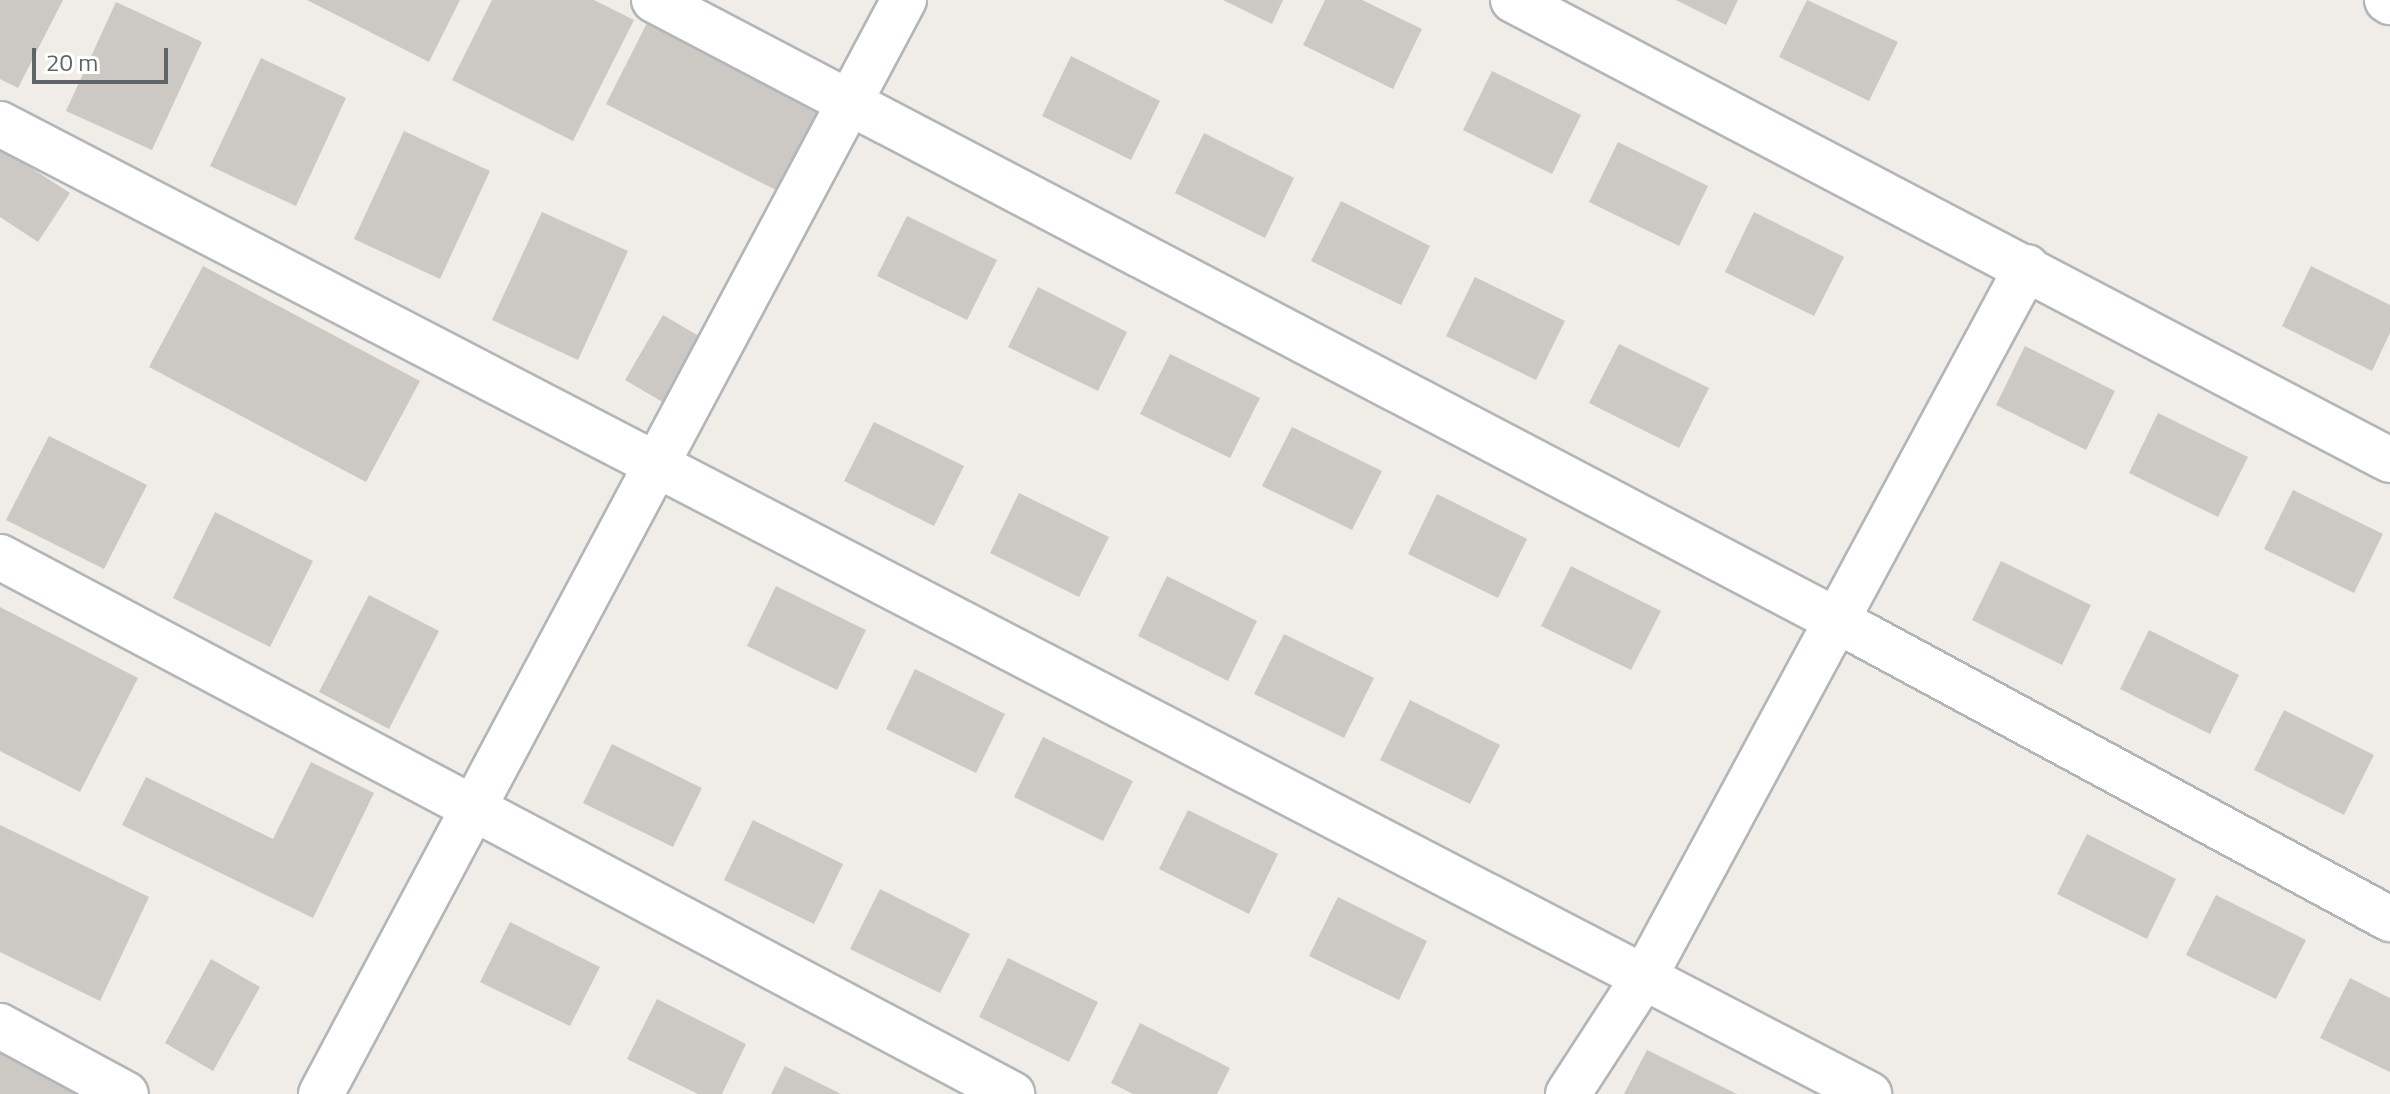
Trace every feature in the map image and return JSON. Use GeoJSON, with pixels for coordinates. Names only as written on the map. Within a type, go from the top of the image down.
{"type":"FeatureCollection","features":[{"type":"Feature","properties":{"kind":"street"},"geometry":{"type":"LineString","coordinates":[[654,0],[1836,620],[2390,919]]}},
{"type":"Feature","properties":{"kind":"street"},"geometry":{"type":"LineString","coordinates":[[321,1094],[904,0]]}},
{"type":"Feature","properties":{"kind":"street"},"geometry":{"type":"LineString","coordinates":[[1513,0],[2390,460]]}},
{"type":"Feature","properties":{"kind":"street"},"geometry":{"type":"LineString","coordinates":[[0,124],[1646,974],[1869,1094]]}},
{"type":"Feature","properties":{"kind":"street"},"geometry":{"type":"LineString","coordinates":[[1568,1094],[1646,974],[2027,267]]}},
{"type":"Feature","properties":{"kind":"street"},"geometry":{"type":"LineString","coordinates":[[0,557],[1012,1094]]}},
{"type":"Feature","properties":{"kind":"street"},"geometry":{"type":"LineString","coordinates":[[0,1026],[126,1094]]}},
{"type":"Feature","properties":{"kind":"building"},"geometry":{"type":"Polygon","coordinates":[[[0,0],[63,0],[18,88],[0,79],[0,0]]]}},
{"type":"Feature","properties":{"kind":"building"},"geometry":{"type":"Polygon","coordinates":[[[307,0],[460,0],[429,62],[307,0]]]}},
{"type":"Feature","properties":{"kind":"building"},"geometry":{"type":"Polygon","coordinates":[[[492,0],[594,0],[634,20],[573,141],[452,80],[492,0]]]}},
{"type":"Feature","properties":{"kind":"building"},"geometry":{"type":"Polygon","coordinates":[[[1223,0],[1283,0],[1272,24],[1223,0]]]}},
{"type":"Feature","properties":{"kind":"building"},"geometry":{"type":"Polygon","coordinates":[[[1325,0],[1362,0],[1422,29],[1393,89],[1303,45],[1325,0]]]}},
{"type":"Feature","properties":{"kind":"building"},"geometry":{"type":"Polygon","coordinates":[[[1676,0],[1738,0],[1726,25],[1676,0]]]}},
{"type":"Feature","properties":{"kind":"building"},"geometry":{"type":"Polygon","coordinates":[[[1807,0],[1898,42],[1869,101],[1779,57],[1807,0]]]}},
{"type":"Feature","properties":{"kind":"building"},"geometry":{"type":"Polygon","coordinates":[[[116,2],[202,42],[152,150],[66,111],[116,2]]]}},
{"type":"Feature","properties":{"kind":"building"},"geometry":{"type":"Polygon","coordinates":[[[649,19],[821,107],[778,191],[606,104],[649,19]]]}},
{"type":"Feature","properties":{"kind":"building"},"geometry":{"type":"Polygon","coordinates":[[[1071,56],[1160,101],[1131,160],[1042,116],[1071,56]]]}},
{"type":"Feature","properties":{"kind":"building"},"geometry":{"type":"Polygon","coordinates":[[[261,58],[346,98],[296,206],[210,166],[261,58]]]}},
{"type":"Feature","properties":{"kind":"building"},"geometry":{"type":"Polygon","coordinates":[[[1492,71],[1581,115],[1552,174],[1463,130],[1492,71]]]}},
{"type":"Feature","properties":{"kind":"building"},"geometry":{"type":"Polygon","coordinates":[[[404,131],[490,171],[440,279],[354,239],[404,131]]]}},
{"type":"Feature","properties":{"kind":"building"},"geometry":{"type":"Polygon","coordinates":[[[1204,133],[1294,178],[1265,238],[1175,193],[1204,133]]]}},
{"type":"Feature","properties":{"kind":"building"},"geometry":{"type":"Polygon","coordinates":[[[1618,142],[1708,186],[1679,246],[1589,202],[1618,142]]]}},
{"type":"Feature","properties":{"kind":"building"},"geometry":{"type":"Polygon","coordinates":[[[0,148],[70,193],[38,242],[0,217],[0,148]]]}},
{"type":"Feature","properties":{"kind":"building"},"geometry":{"type":"Polygon","coordinates":[[[1341,201],[1430,246],[1401,305],[1311,261],[1341,201]]]}},
{"type":"Feature","properties":{"kind":"building"},"geometry":{"type":"Polygon","coordinates":[[[542,212],[628,251],[578,360],[492,320],[542,212]]]}},
{"type":"Feature","properties":{"kind":"building"},"geometry":{"type":"Polygon","coordinates":[[[1754,212],[1844,257],[1814,316],[1725,272],[1754,212]]]}},
{"type":"Feature","properties":{"kind":"building"},"geometry":{"type":"Polygon","coordinates":[[[907,216],[997,260],[967,320],[877,276],[907,216]]]}},
{"type":"Feature","properties":{"kind":"building"},"geometry":{"type":"Polygon","coordinates":[[[203,266],[420,381],[366,482],[149,367],[203,266]]]}},
{"type":"Feature","properties":{"kind":"building"},"geometry":{"type":"Polygon","coordinates":[[[2311,266],[2390,305],[2390,333],[2372,371],[2282,326],[2311,266]]]}},
{"type":"Feature","properties":{"kind":"building"},"geometry":{"type":"Polygon","coordinates":[[[1475,277],[1565,321],[1536,380],[1446,336],[1475,277]]]}},
{"type":"Feature","properties":{"kind":"building"},"geometry":{"type":"Polygon","coordinates":[[[1038,287],[1127,332],[1098,391],[1008,347],[1038,287]]]}},
{"type":"Feature","properties":{"kind":"building"},"geometry":{"type":"Polygon","coordinates":[[[663,315],[704,339],[666,404],[625,380],[663,315]]]}},
{"type":"Feature","properties":{"kind":"building"},"geometry":{"type":"Polygon","coordinates":[[[1619,344],[1709,388],[1679,448],[1589,403],[1619,344]]]}},
{"type":"Feature","properties":{"kind":"building"},"geometry":{"type":"Polygon","coordinates":[[[2025,346],[2115,391],[2086,450],[1996,405],[2025,346]]]}},
{"type":"Feature","properties":{"kind":"building"},"geometry":{"type":"Polygon","coordinates":[[[1170,354],[1260,398],[1230,458],[1140,414],[1170,354]]]}},
{"type":"Feature","properties":{"kind":"building"},"geometry":{"type":"Polygon","coordinates":[[[2158,413],[2248,457],[2218,517],[2129,473],[2158,413]]]}},
{"type":"Feature","properties":{"kind":"building"},"geometry":{"type":"Polygon","coordinates":[[[874,422],[964,466],[934,526],[844,481],[874,422]]]}},
{"type":"Feature","properties":{"kind":"building"},"geometry":{"type":"Polygon","coordinates":[[[1292,427],[1382,471],[1352,530],[1262,486],[1292,427]]]}},
{"type":"Feature","properties":{"kind":"building"},"geometry":{"type":"Polygon","coordinates":[[[49,436],[147,485],[104,569],[6,520],[49,436]]]}},
{"type":"Feature","properties":{"kind":"building"},"geometry":{"type":"Polygon","coordinates":[[[2293,490],[2383,534],[2354,593],[2264,549],[2293,490]]]}},
{"type":"Feature","properties":{"kind":"building"},"geometry":{"type":"Polygon","coordinates":[[[1019,493],[1109,537],[1079,597],[990,553],[1019,493]]]}},
{"type":"Feature","properties":{"kind":"building"},"geometry":{"type":"Polygon","coordinates":[[[1437,494],[1527,539],[1498,598],[1408,554],[1437,494]]]}},
{"type":"Feature","properties":{"kind":"building"},"geometry":{"type":"Polygon","coordinates":[[[215,512],[313,561],[270,647],[173,598],[215,512]]]}},
{"type":"Feature","properties":{"kind":"building"},"geometry":{"type":"Polygon","coordinates":[[[2001,561],[2091,605],[2062,665],[1972,620],[2001,561]]]}},
{"type":"Feature","properties":{"kind":"building"},"geometry":{"type":"Polygon","coordinates":[[[1571,566],[1661,611],[1631,670],[1541,626],[1571,566]]]}},
{"type":"Feature","properties":{"kind":"building"},"geometry":{"type":"Polygon","coordinates":[[[1167,576],[1257,621],[1228,681],[1138,636],[1167,576]]]}},
{"type":"Feature","properties":{"kind":"building"},"geometry":{"type":"Polygon","coordinates":[[[776,586],[866,630],[837,690],[747,646],[776,586]]]}},
{"type":"Feature","properties":{"kind":"building"},"geometry":{"type":"Polygon","coordinates":[[[369,595],[439,631],[389,729],[319,692],[369,595]]]}},
{"type":"Feature","properties":{"kind":"building"},"geometry":{"type":"Polygon","coordinates":[[[0,607],[138,678],[80,792],[0,751],[0,607]]]}},
{"type":"Feature","properties":{"kind":"building"},"geometry":{"type":"Polygon","coordinates":[[[2149,630],[2239,675],[2210,734],[2120,689],[2149,630]]]}},
{"type":"Feature","properties":{"kind":"building"},"geometry":{"type":"Polygon","coordinates":[[[1284,634],[1374,678],[1344,738],[1254,694],[1284,634]]]}},
{"type":"Feature","properties":{"kind":"building"},"geometry":{"type":"Polygon","coordinates":[[[915,669],[1005,714],[976,773],[886,729],[915,669]]]}},
{"type":"Feature","properties":{"kind":"building"},"geometry":{"type":"Polygon","coordinates":[[[1410,700],[1500,745],[1470,804],[1380,760],[1410,700]]]}},
{"type":"Feature","properties":{"kind":"building"},"geometry":{"type":"Polygon","coordinates":[[[2284,710],[2374,755],[2344,815],[2254,770],[2284,710]]]}},
{"type":"Feature","properties":{"kind":"building"},"geometry":{"type":"Polygon","coordinates":[[[1043,737],[1133,781],[1103,841],[1014,797],[1043,737]]]}},
{"type":"Feature","properties":{"kind":"building"},"geometry":{"type":"Polygon","coordinates":[[[612,744],[702,788],[673,847],[583,803],[612,744]]]}},
{"type":"Feature","properties":{"kind":"building"},"geometry":{"type":"Polygon","coordinates":[[[311,762],[374,793],[313,918],[122,825],[146,777],[273,839],[311,762]]]}},
{"type":"Feature","properties":{"kind":"building"},"geometry":{"type":"Polygon","coordinates":[[[1188,810],[1278,854],[1249,914],[1159,869],[1188,810]]]}},
{"type":"Feature","properties":{"kind":"building"},"geometry":{"type":"Polygon","coordinates":[[[753,820],[843,864],[814,924],[724,880],[753,820]]]}},
{"type":"Feature","properties":{"kind":"building"},"geometry":{"type":"Polygon","coordinates":[[[0,825],[149,897],[100,1001],[0,952],[0,825]]]}},
{"type":"Feature","properties":{"kind":"building"},"geometry":{"type":"Polygon","coordinates":[[[2087,834],[2176,879],[2147,939],[2057,894],[2087,834]]]}},
{"type":"Feature","properties":{"kind":"building"},"geometry":{"type":"Polygon","coordinates":[[[880,889],[970,934],[940,993],[850,949],[880,889]]]}},
{"type":"Feature","properties":{"kind":"building"},"geometry":{"type":"Polygon","coordinates":[[[2216,895],[2306,940],[2276,999],[2186,955],[2216,895]]]}},
{"type":"Feature","properties":{"kind":"building"},"geometry":{"type":"Polygon","coordinates":[[[1338,897],[1427,941],[1399,1000],[1309,956],[1338,897]]]}},
{"type":"Feature","properties":{"kind":"building"},"geometry":{"type":"Polygon","coordinates":[[[510,922],[600,967],[570,1026],[480,982],[510,922]]]}},
{"type":"Feature","properties":{"kind":"building"},"geometry":{"type":"Polygon","coordinates":[[[1008,958],[1098,1002],[1069,1062],[979,1017],[1008,958]]]}},
{"type":"Feature","properties":{"kind":"building"},"geometry":{"type":"Polygon","coordinates":[[[211,959],[260,987],[213,1071],[165,1043],[211,959]]]}},
{"type":"Feature","properties":{"kind":"building"},"geometry":{"type":"Polygon","coordinates":[[[2350,978],[2390,998],[2390,1072],[2320,1038],[2350,978]]]}},
{"type":"Feature","properties":{"kind":"building"},"geometry":{"type":"Polygon","coordinates":[[[657,999],[746,1044],[722,1094],[698,1094],[627,1059],[657,999]]]}},
{"type":"Feature","properties":{"kind":"building"},"geometry":{"type":"Polygon","coordinates":[[[1140,1023],[1230,1068],[1217,1094],[1133,1094],[1111,1083],[1140,1023]]]}},
{"type":"Feature","properties":{"kind":"building"},"geometry":{"type":"Polygon","coordinates":[[[0,1049],[83,1094],[0,1094],[0,1049]]]}},
{"type":"Feature","properties":{"kind":"building"},"geometry":{"type":"Polygon","coordinates":[[[1647,1050],[1737,1094],[1624,1094],[1647,1050]]]}},
{"type":"Feature","properties":{"kind":"building"},"geometry":{"type":"Polygon","coordinates":[[[785,1066],[841,1094],[771,1094],[785,1066]]]}}]}
